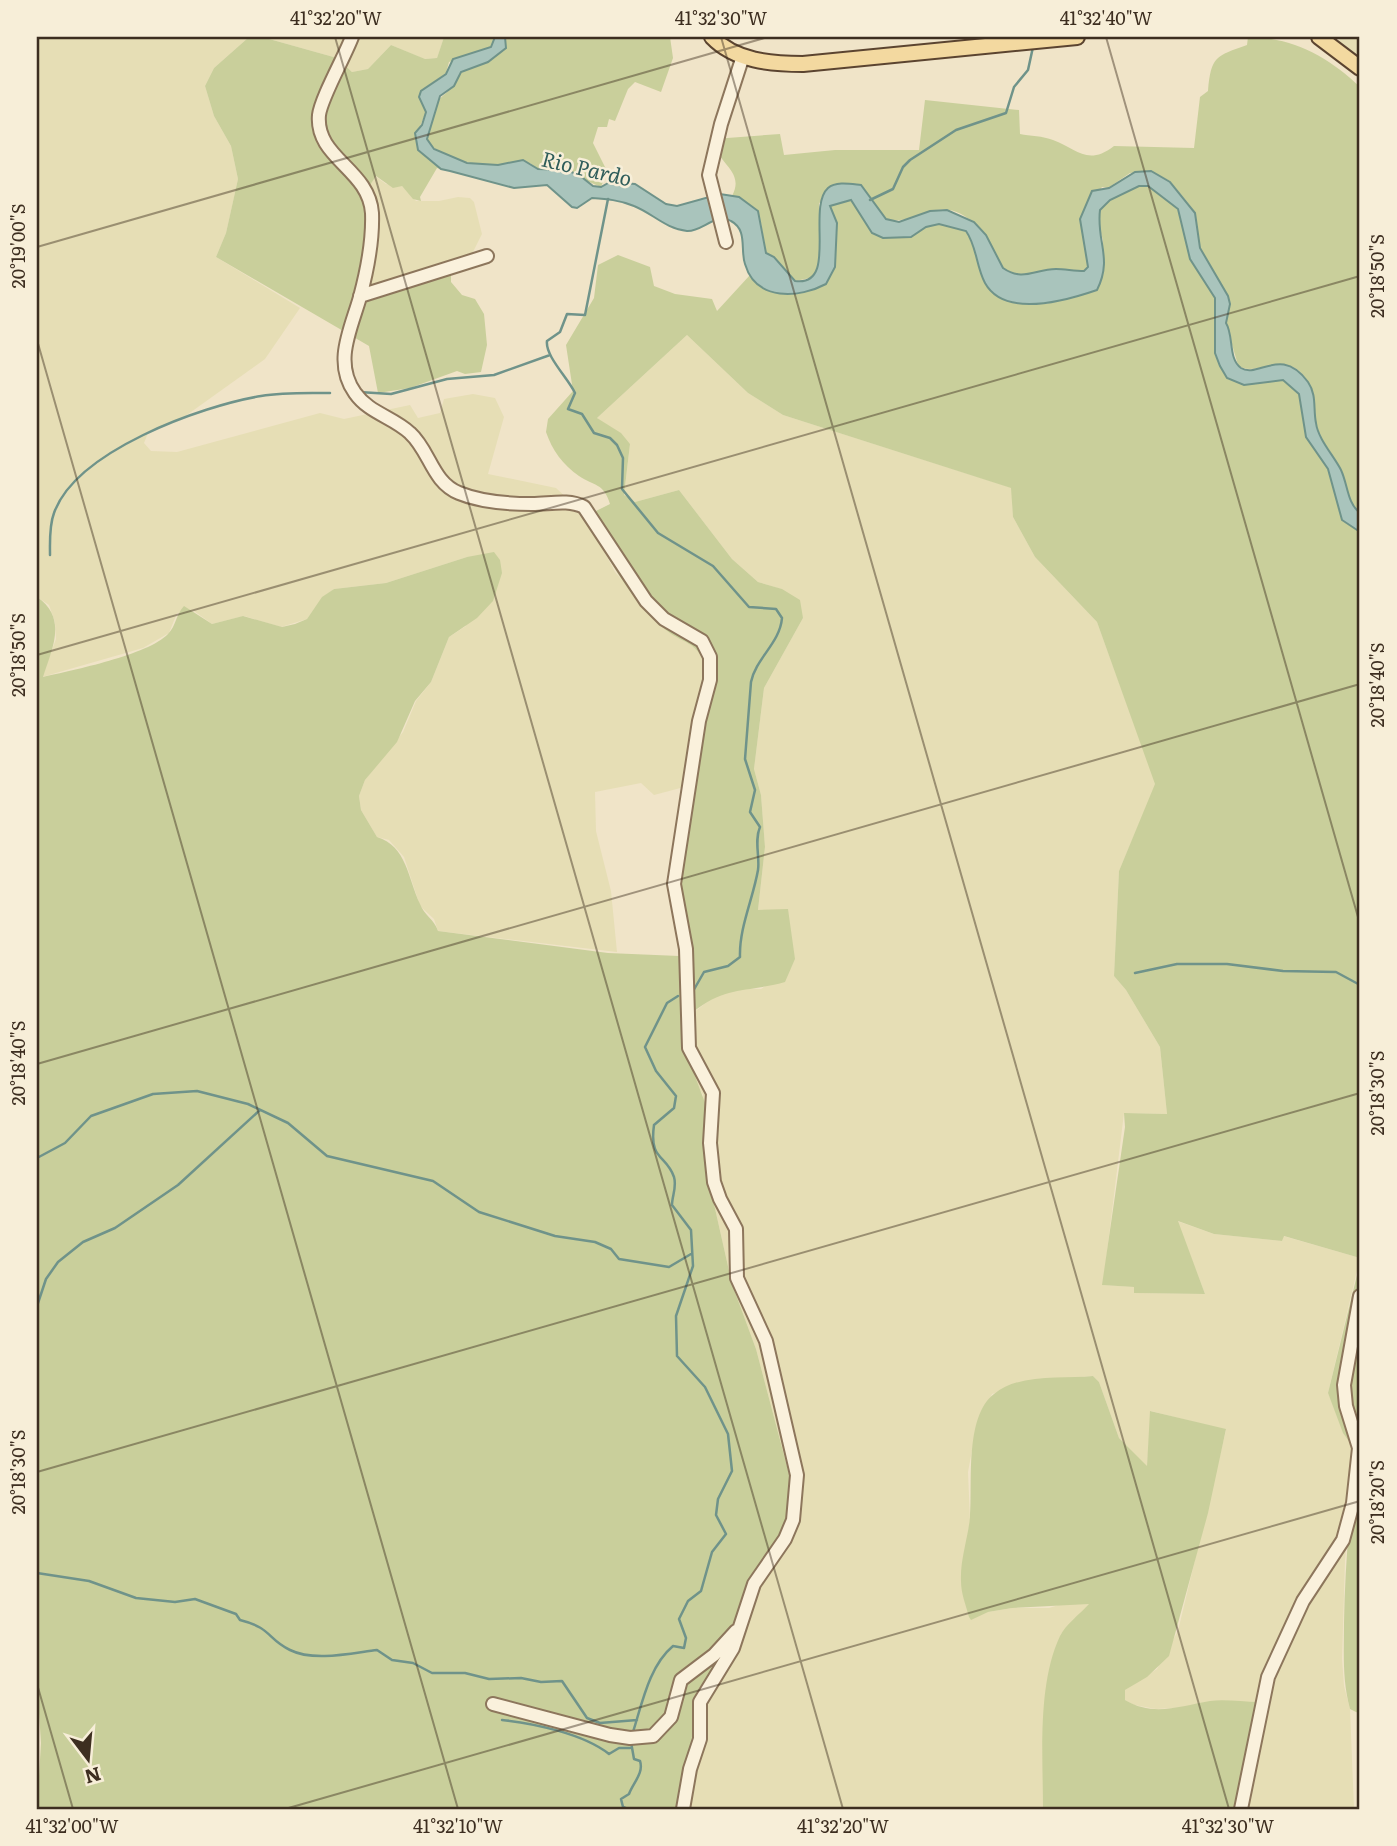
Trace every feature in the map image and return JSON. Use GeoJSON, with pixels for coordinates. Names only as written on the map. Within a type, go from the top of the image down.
{"type":"FeatureCollection","features":[{"type":"Feature","properties":{"kind":"main road"},"geometry":{"type":"LineString","coordinates":[[712,37],[743,56],[759,61],[803,64],[1077,37]]}},
{"type":"Feature","properties":{"kind":"main road"},"geometry":{"type":"LineString","coordinates":[[1319,37],[1360,68]]}},
{"type":"Feature","properties":{"kind":"street"},"geometry":{"type":"LineString","coordinates":[[352,37],[320,111],[319,127],[323,141],[358,177],[369,193],[372,224],[360,296],[344,360],[346,376],[365,405],[398,423],[412,435],[441,481],[459,493],[516,504],[566,502],[584,508],[646,601],[664,619],[702,641],[710,657],[710,680],[699,721],[674,884],[686,949],[689,1048],[713,1093],[709,1143],[714,1182],[736,1229],[737,1278],[766,1341],[797,1475],[793,1520],[785,1539],[754,1584],[743,1623],[724,1665],[700,1702],[700,1739],[690,1769],[683,1809]]}},
{"type":"Feature","properties":{"kind":"street"},"geometry":{"type":"LineString","coordinates":[[726,242],[713,194],[710,166],[743,56]]}},
{"type":"Feature","properties":{"kind":"street"},"geometry":{"type":"LineString","coordinates":[[360,296],[487,256]]}},
{"type":"Feature","properties":{"kind":"street"},"geometry":{"type":"LineString","coordinates":[[1241,1809],[1268,1677],[1303,1601],[1343,1540],[1353,1503],[1359,1448],[1346,1406],[1344,1376],[1360,1296]]}},
{"type":"Feature","properties":{"kind":"street"},"geometry":{"type":"LineString","coordinates":[[493,1704],[610,1735],[630,1738],[653,1736],[671,1717],[681,1680],[714,1656],[743,1623]]}},
{"type":"Feature","properties":{"kind":"shaded area"},"geometry":{"type":"Polygon","coordinates":[[[37,37],[249,37],[214,68],[205,86],[214,116],[231,146],[238,179],[226,233],[216,257],[300,308],[265,359],[184,417],[148,433],[144,443],[151,451],[177,452],[320,413],[344,419],[410,405],[418,418],[440,413],[444,399],[473,394],[495,398],[504,417],[488,474],[556,488],[586,516],[615,572],[661,626],[701,651],[710,673],[688,786],[654,795],[641,783],[595,792],[596,831],[611,891],[617,952],[438,931],[434,919],[420,906],[404,857],[389,840],[377,837],[361,810],[359,796],[365,780],[403,732],[416,701],[431,682],[449,637],[466,626],[467,557],[386,583],[334,589],[322,598],[307,619],[281,627],[244,616],[212,624],[194,611],[177,613],[169,633],[143,648],[42,677],[56,639],[55,622],[49,605],[37,597],[37,37]]]}},
{"type":"Feature","properties":{"kind":"shaded area"},"geometry":{"type":"Polygon","coordinates":[[[262,37],[444,37],[437,58],[424,59],[391,45],[368,69],[352,72],[337,58],[262,37]]]}},
{"type":"Feature","properties":{"kind":"shaded area"},"geometry":{"type":"Polygon","coordinates":[[[1342,37],[1360,37],[1360,67],[1334,47],[1342,37]]]}},
{"type":"Feature","properties":{"kind":"shaded area"},"geometry":{"type":"Polygon","coordinates":[[[375,176],[386,184],[402,186],[416,201],[470,198],[474,202],[482,234],[469,260],[422,281],[368,299],[364,187],[370,185],[375,176]]]}},
{"type":"Feature","properties":{"kind":"shaded area"},"geometry":{"type":"Polygon","coordinates":[[[687,335],[748,393],[783,415],[1012,488],[1013,517],[1035,557],[1097,622],[1156,784],[1119,871],[1114,976],[1126,990],[1160,1047],[1167,1114],[1124,1113],[1103,1285],[1134,1287],[1135,1293],[1205,1294],[1177,1221],[1214,1234],[1282,1241],[1283,1236],[1360,1258],[1328,1393],[1356,1451],[1345,1560],[1342,1659],[1344,1686],[1350,1709],[1354,1809],[1238,1809],[1190,1707],[1156,1709],[1134,1705],[1125,1700],[1125,1690],[1157,1669],[1178,1631],[1226,1430],[1151,1411],[1147,1467],[1119,1438],[1099,1382],[1093,1376],[1031,1381],[992,1394],[976,1429],[968,1472],[970,1520],[961,1579],[988,1612],[1012,1608],[1049,1608],[1065,1603],[1090,1604],[1061,1634],[1043,1732],[1043,1809],[681,1809],[692,1737],[789,1474],[756,1349],[732,1284],[707,1173],[703,1095],[693,1076],[687,1055],[693,1013],[712,998],[739,988],[761,989],[790,969],[795,959],[758,910],[765,847],[761,795],[754,769],[764,688],[803,618],[781,589],[758,582],[732,559],[679,490],[635,502],[624,496],[630,444],[597,418],[687,335]]]}},
{"type":"Feature","properties":{"kind":"green space"},"geometry":{"type":"Polygon","coordinates":[[[249,37],[262,37],[337,58],[352,72],[368,69],[391,45],[425,59],[437,58],[444,37],[495,37],[491,47],[449,62],[446,73],[421,91],[426,112],[418,131],[418,150],[441,169],[437,168],[420,197],[421,201],[413,199],[402,186],[393,188],[376,176],[370,185],[364,187],[370,204],[368,299],[451,268],[451,282],[462,295],[475,299],[484,314],[487,345],[481,372],[465,374],[457,371],[410,388],[378,393],[369,346],[216,257],[226,233],[238,179],[231,146],[214,116],[205,86],[214,68],[249,37]]]}},
{"type":"Feature","properties":{"kind":"green space"},"geometry":{"type":"Polygon","coordinates":[[[505,37],[670,37],[673,58],[661,92],[635,82],[628,89],[615,121],[609,119],[607,127],[598,127],[593,143],[607,171],[601,187],[559,169],[538,169],[530,163],[488,164],[460,161],[437,150],[427,140],[437,101],[454,86],[460,73],[496,56],[506,47],[505,37]]]}},
{"type":"Feature","properties":{"kind":"green space"},"geometry":{"type":"Polygon","coordinates":[[[1248,37],[1280,41],[1309,51],[1336,67],[1360,87],[1360,513],[1351,500],[1340,469],[1316,427],[1311,389],[1301,373],[1283,365],[1245,369],[1238,365],[1226,324],[1228,296],[1199,248],[1195,213],[1170,181],[1151,171],[1130,173],[1108,188],[1102,187],[1080,219],[1088,267],[1084,271],[1056,269],[1023,274],[1003,268],[983,235],[966,217],[955,211],[942,210],[902,220],[885,219],[861,185],[819,203],[820,262],[816,273],[810,278],[795,281],[766,253],[761,223],[739,197],[732,196],[735,187],[733,173],[719,155],[714,139],[780,134],[784,155],[835,150],[919,150],[925,100],[1019,110],[1020,134],[1049,139],[1082,154],[1096,155],[1114,146],[1194,148],[1200,97],[1208,91],[1213,64],[1222,55],[1247,45],[1248,37]]]}},
{"type":"Feature","properties":{"kind":"green space"},"geometry":{"type":"Polygon","coordinates":[[[1139,186],[1148,186],[1178,209],[1190,259],[1215,298],[1215,355],[1227,378],[1283,380],[1299,394],[1306,437],[1328,469],[1342,520],[1360,532],[1360,1258],[1284,1236],[1282,1241],[1214,1234],[1178,1221],[1205,1294],[1134,1293],[1134,1287],[1102,1285],[1125,1127],[1124,1113],[1167,1114],[1160,1047],[1126,990],[1114,976],[1119,871],[1155,784],[1097,622],[1035,557],[1013,517],[1011,488],[783,415],[748,393],[687,335],[597,418],[621,433],[630,444],[624,495],[635,502],[679,490],[732,559],[758,582],[782,589],[800,600],[803,618],[764,688],[754,769],[761,795],[765,847],[758,910],[788,909],[795,959],[785,982],[716,997],[693,1012],[687,1055],[707,1108],[707,1173],[732,1284],[756,1349],[789,1474],[789,1522],[717,1674],[692,1737],[681,1809],[37,1809],[41,1743],[37,1683],[37,597],[47,605],[55,624],[53,645],[43,677],[109,661],[158,642],[168,634],[184,606],[212,624],[243,616],[282,627],[307,619],[322,597],[334,589],[386,583],[467,557],[494,552],[500,560],[502,573],[493,601],[477,618],[449,637],[431,682],[415,701],[397,742],[365,780],[359,796],[361,810],[377,837],[387,841],[401,856],[422,908],[438,931],[608,953],[679,956],[673,901],[710,673],[694,647],[660,625],[627,588],[586,516],[610,504],[608,497],[602,489],[573,472],[563,462],[546,432],[548,419],[573,391],[566,345],[594,298],[598,265],[618,255],[650,267],[654,286],[675,294],[712,299],[717,311],[750,275],[777,292],[806,292],[826,283],[835,267],[837,223],[830,206],[851,200],[872,233],[883,238],[911,237],[926,227],[939,224],[966,231],[986,285],[999,295],[1046,304],[1097,289],[1103,240],[1098,223],[1100,210],[1110,200],[1139,186]]]}},
{"type":"Feature","properties":{"kind":"green space"},"geometry":{"type":"Polygon","coordinates":[[[1360,1263],[1360,1714],[1350,1709],[1344,1655],[1347,1558],[1356,1451],[1343,1433],[1328,1393],[1360,1263]]]}},
{"type":"Feature","properties":{"kind":"green space"},"geometry":{"type":"Polygon","coordinates":[[[1093,1376],[1099,1382],[1119,1438],[1147,1466],[1150,1411],[1226,1429],[1208,1513],[1169,1656],[1147,1677],[1125,1690],[1125,1700],[1156,1709],[1216,1700],[1259,1702],[1238,1809],[1043,1809],[1042,1744],[1048,1676],[1062,1632],[1089,1604],[1012,1608],[988,1612],[971,1620],[969,1617],[961,1573],[970,1517],[974,1435],[984,1405],[1004,1387],[1016,1383],[1042,1378],[1093,1376]]]}},
{"type":"Feature","properties":{"kind":"water"},"geometry":{"type":"Polygon","coordinates":[[[495,37],[505,37],[506,48],[488,62],[461,72],[454,86],[440,96],[427,139],[434,149],[467,163],[498,165],[523,160],[538,169],[566,170],[579,175],[593,186],[601,187],[610,182],[635,184],[666,204],[677,206],[720,194],[739,197],[758,211],[766,253],[774,257],[795,281],[808,280],[816,272],[822,198],[828,188],[835,184],[861,185],[886,219],[899,222],[930,211],[947,210],[974,222],[986,235],[1003,268],[1023,274],[1056,269],[1084,271],[1088,267],[1080,219],[1092,191],[1109,188],[1135,172],[1151,171],[1170,182],[1195,213],[1200,248],[1228,296],[1230,304],[1226,323],[1237,364],[1248,370],[1279,364],[1289,366],[1298,371],[1311,387],[1317,429],[1341,470],[1350,499],[1360,513],[1360,532],[1342,520],[1328,469],[1306,437],[1299,394],[1283,380],[1244,385],[1227,378],[1215,353],[1215,298],[1190,259],[1178,209],[1148,186],[1139,186],[1110,200],[1100,210],[1104,268],[1097,290],[1085,294],[1038,304],[1007,301],[994,294],[985,283],[966,231],[939,224],[926,227],[911,237],[883,238],[872,233],[851,200],[830,206],[837,223],[835,267],[826,284],[804,292],[780,294],[759,285],[751,276],[745,264],[742,235],[731,221],[714,220],[698,229],[687,231],[672,227],[641,209],[618,201],[592,198],[577,208],[572,207],[547,185],[514,188],[441,169],[418,150],[415,133],[422,125],[426,112],[419,97],[421,91],[446,74],[453,59],[491,47],[495,37]]]}},
{"type":"Feature","properties":{"kind":"waterway"},"geometry":{"type":"LineString","coordinates":[[870,200],[893,189],[903,167],[910,160],[956,130],[1006,113],[1014,87],[1028,70],[1033,47]]}},
{"type":"Feature","properties":{"kind":"waterway"},"geometry":{"type":"LineString","coordinates":[[608,199],[585,315],[567,314],[560,332],[547,341],[553,360],[575,393],[568,409],[582,414],[594,433],[610,438],[617,445],[623,458],[622,489],[658,533],[713,566],[749,607],[776,609],[782,618],[777,635],[758,665],[751,682],[745,759],[755,790],[750,812],[760,827],[757,838],[758,870],[744,924],[740,957],[728,966],[704,972],[692,993]]}},
{"type":"Feature","properties":{"kind":"waterway"},"geometry":{"type":"LineString","coordinates":[[359,392],[391,394],[447,379],[494,375],[550,355]]}},
{"type":"Feature","properties":{"kind":"waterway"},"geometry":{"type":"LineString","coordinates":[[50,555],[52,518],[67,491],[87,470],[113,451],[175,421],[236,401],[278,394],[330,393]]}},
{"type":"Feature","properties":{"kind":"waterway"},"geometry":{"type":"LineString","coordinates":[[1135,973],[1177,964],[1227,964],[1283,971],[1336,972],[1360,985]]}},
{"type":"Feature","properties":{"kind":"waterway"},"geometry":{"type":"LineString","coordinates":[[633,1732],[647,1686],[658,1664],[673,1646],[684,1648],[686,1638],[679,1619],[688,1601],[701,1591],[712,1552],[726,1534],[716,1515],[718,1499],[732,1471],[728,1434],[705,1387],[677,1356],[676,1316],[693,1266],[691,1230],[672,1205],[674,1177],[656,1151],[653,1137],[654,1125],[674,1108],[676,1096],[656,1071],[645,1047],[667,1003],[678,996]]}},
{"type":"Feature","properties":{"kind":"waterway"},"geometry":{"type":"LineString","coordinates":[[37,1158],[65,1143],[91,1116],[153,1094],[197,1091],[248,1104],[288,1123],[327,1156],[433,1181],[479,1212],[555,1236],[595,1242],[611,1249],[619,1259],[669,1267],[691,1254]]}},
{"type":"Feature","properties":{"kind":"waterway"},"geometry":{"type":"LineString","coordinates":[[37,1306],[46,1279],[58,1262],[83,1242],[115,1228],[178,1185],[260,1110]]}},
{"type":"Feature","properties":{"kind":"waterway"},"geometry":{"type":"LineString","coordinates":[[37,1573],[89,1581],[136,1598],[175,1602],[195,1599],[236,1614],[240,1620],[264,1630],[283,1646],[300,1654],[333,1656],[377,1650],[392,1660],[413,1663],[432,1673],[465,1673],[489,1679],[562,1681],[587,1718],[600,1723],[637,1720]]}},
{"type":"Feature","properties":{"kind":"waterway"},"geometry":{"type":"LineString","coordinates":[[502,1720],[572,1735],[609,1754],[619,1748],[630,1748]]}},
{"type":"Feature","properties":{"kind":"waterway"},"geometry":{"type":"LineString","coordinates":[[628,1809],[623,1807],[621,1799],[629,1794],[641,1765],[640,1761],[634,1759],[631,1742]]}},
{"type":"Feature","properties":{"kind":"water label","name":"Rio Pardo"},"geometry":{"type":"Point","coordinates":[587,167]}}]}
